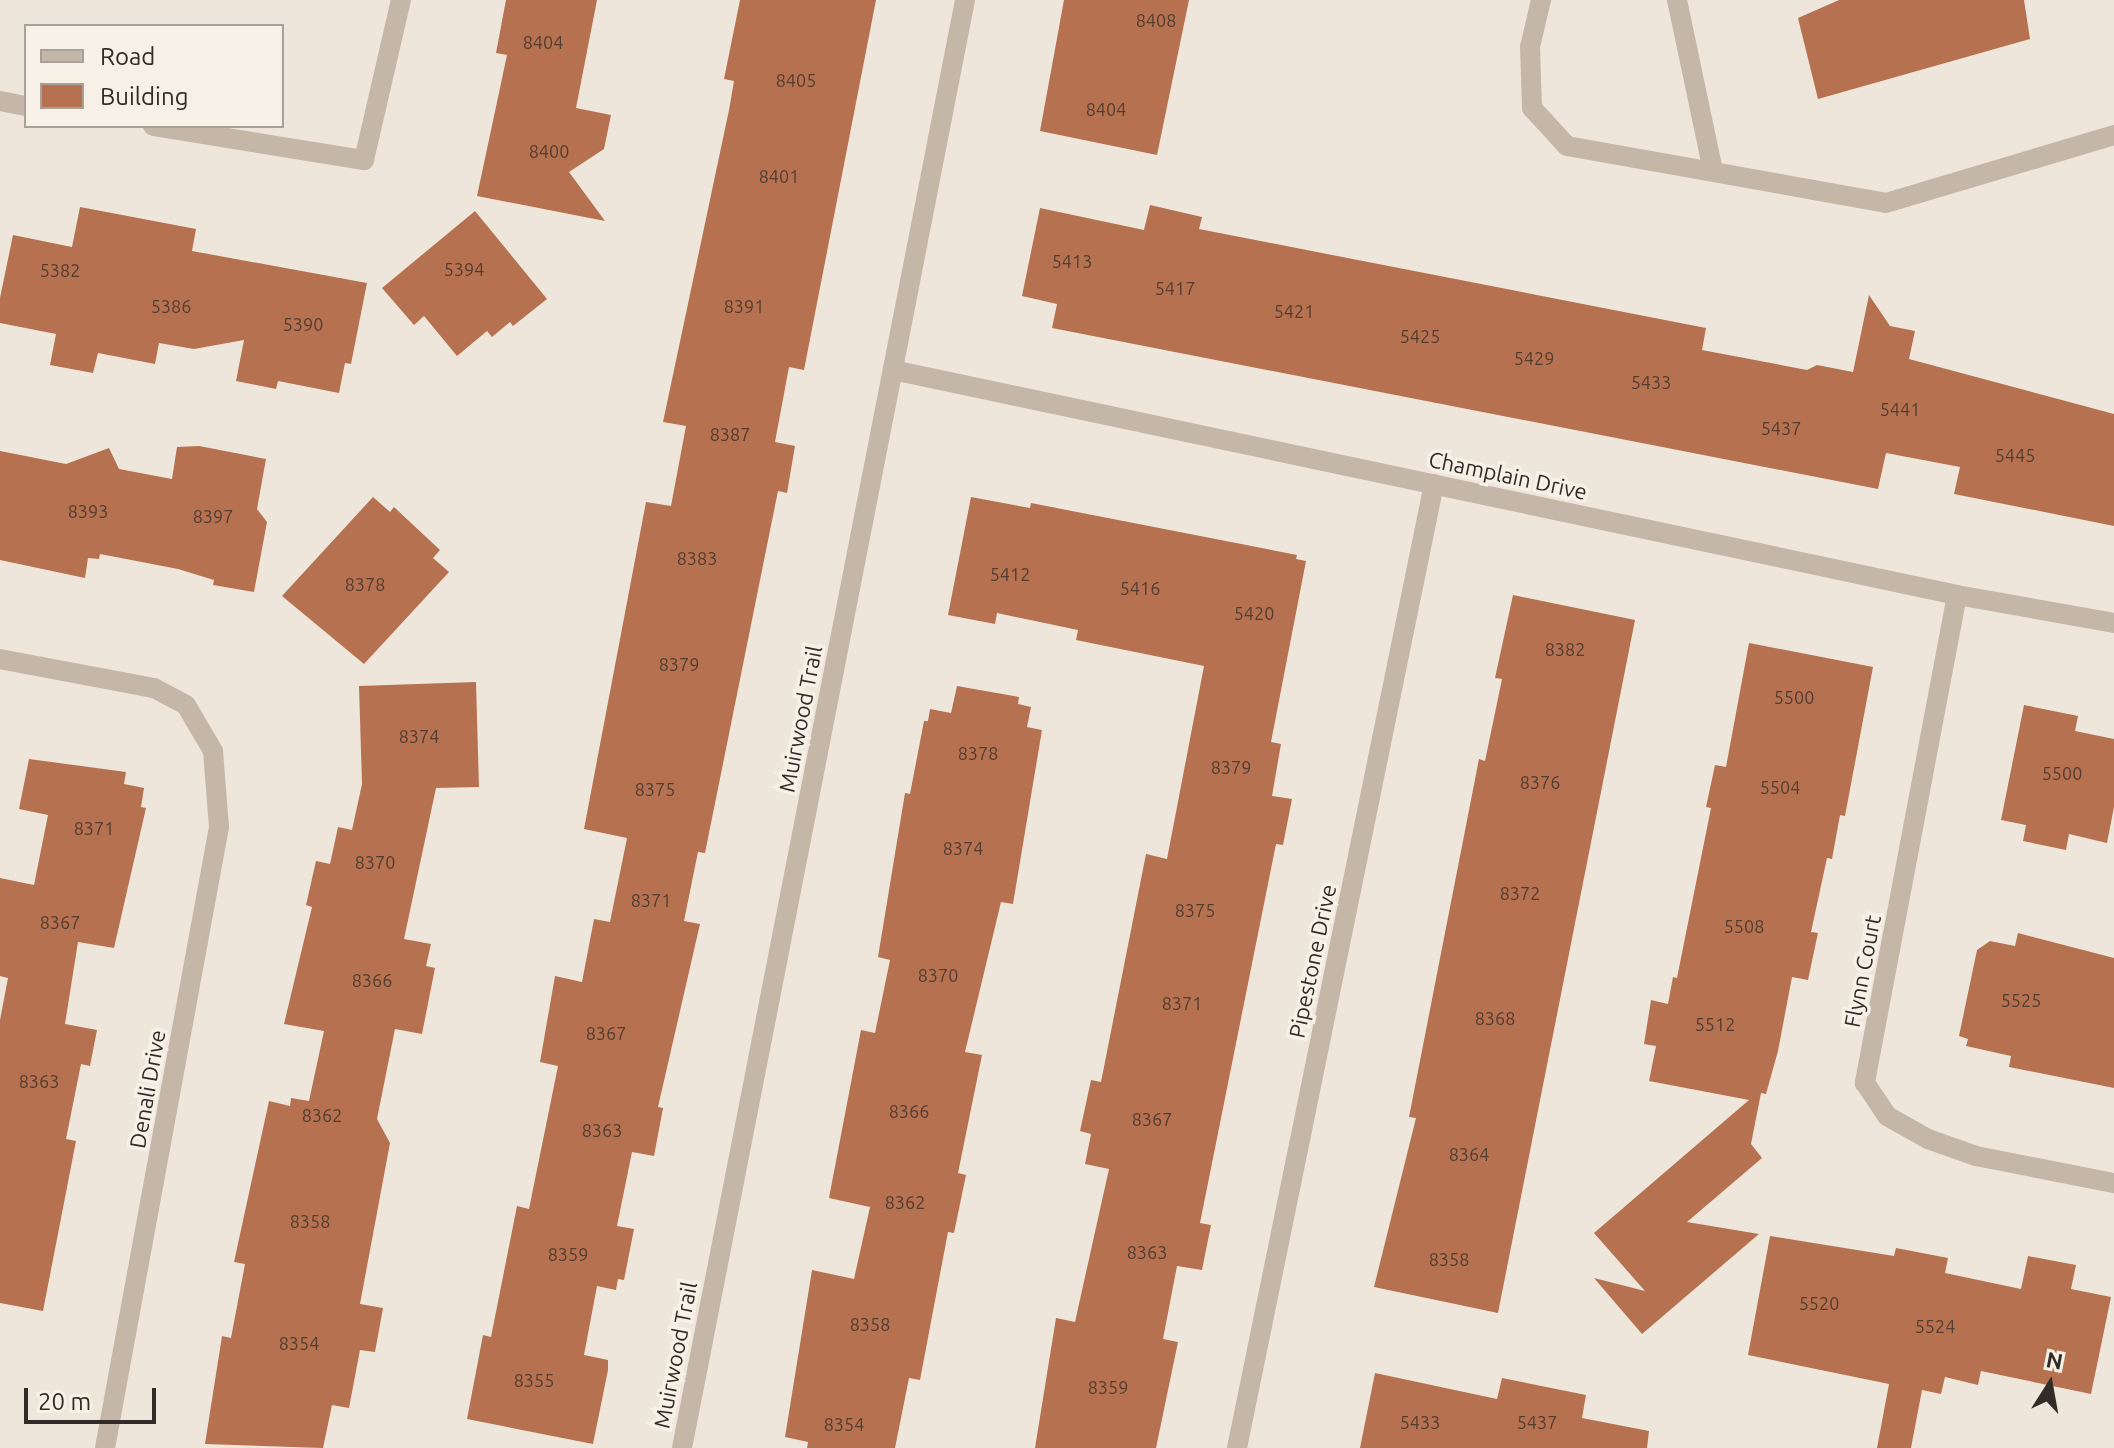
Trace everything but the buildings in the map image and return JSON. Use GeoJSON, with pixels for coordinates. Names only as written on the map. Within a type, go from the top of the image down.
{"type":"FeatureCollection","features":[{"type":"Feature","properties":{"kind":"street"},"geometry":{"type":"LineString","coordinates":[[165,128],[364,160],[401,0]]}},
{"type":"Feature","properties":{"kind":"street","name":"Muirwood Trail"},"geometry":{"type":"LineString","coordinates":[[682,1448],[965,0]]}},
{"type":"Feature","properties":{"kind":"street"},"geometry":{"type":"LineString","coordinates":[[1541,0],[1530,47],[1532,108],[1567,146],[1886,203],[2114,135]]}},
{"type":"Feature","properties":{"kind":"street"},"geometry":{"type":"LineString","coordinates":[[1677,0],[1713,171]]}},
{"type":"Feature","properties":{"kind":"street"},"geometry":{"type":"LineString","coordinates":[[0,101],[24,106]]}},
{"type":"Feature","properties":{"kind":"street","name":"Champlain Drive"},"geometry":{"type":"LineString","coordinates":[[893,370],[1957,595],[2114,623]]}},
{"type":"Feature","properties":{"kind":"street","name":"Pipestone Drive"},"geometry":{"type":"LineString","coordinates":[[1237,1448],[1434,484]]}},
{"type":"Feature","properties":{"kind":"street","name":"Flynn Court"},"geometry":{"type":"LineString","coordinates":[[1957,595],[1865,1083],[1887,1116],[1928,1139],[1976,1156],[2114,1183]]}},
{"type":"Feature","properties":{"kind":"street","name":"Denali Drive"},"geometry":{"type":"LineString","coordinates":[[0,659],[154,688],[186,705],[213,751],[219,827],[105,1448]]}}]}
